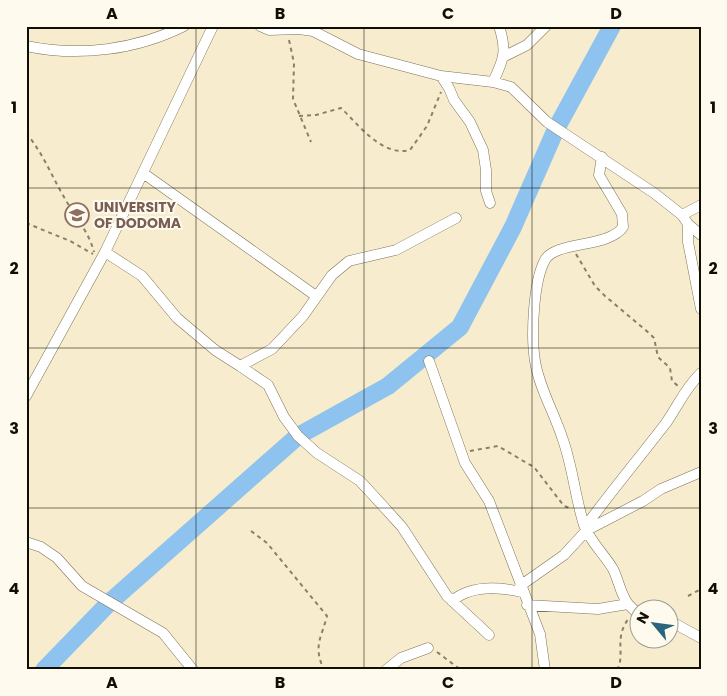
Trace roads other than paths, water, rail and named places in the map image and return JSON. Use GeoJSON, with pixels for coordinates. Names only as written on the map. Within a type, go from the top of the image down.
{"type":"FeatureCollection","features":[{"type":"Feature","properties":{"kind":"street"},"geometry":{"type":"LineString","coordinates":[[26,46],[70,52],[135,45],[157,39],[184,26]]}},
{"type":"Feature","properties":{"kind":"street"},"geometry":{"type":"LineString","coordinates":[[26,396],[105,252],[212,26]]}},
{"type":"Feature","properties":{"kind":"street"},"geometry":{"type":"LineString","coordinates":[[260,26],[269,30],[299,29],[313,31],[358,54],[444,80],[493,82],[511,87],[551,125],[602,157],[682,215],[688,224],[701,235]]}},
{"type":"Feature","properties":{"kind":"street"},"geometry":{"type":"LineString","coordinates":[[493,82],[505,56],[499,26]]}},
{"type":"Feature","properties":{"kind":"street"},"geometry":{"type":"LineString","coordinates":[[505,56],[527,45],[546,26]]}},
{"type":"Feature","properties":{"kind":"street"},"geometry":{"type":"LineString","coordinates":[[444,80],[454,100],[470,122],[483,150],[486,170],[486,191],[490,203]]}},
{"type":"Feature","properties":{"kind":"street"},"geometry":{"type":"LineString","coordinates":[[602,157],[599,175],[622,214],[623,227],[612,235],[573,248],[552,252],[545,259],[536,296],[533,344],[540,379],[564,441],[586,529],[613,570],[622,596],[630,605]]}},
{"type":"Feature","properties":{"kind":"street"},"geometry":{"type":"LineString","coordinates":[[143,174],[316,296]]}},
{"type":"Feature","properties":{"kind":"street"},"geometry":{"type":"LineString","coordinates":[[682,215],[701,205]]}},
{"type":"Feature","properties":{"kind":"street"},"geometry":{"type":"LineString","coordinates":[[240,366],[272,349],[304,316],[332,275],[348,261],[396,250],[456,218]]}},
{"type":"Feature","properties":{"kind":"street"},"geometry":{"type":"LineString","coordinates":[[688,224],[688,242],[701,309]]}},
{"type":"Feature","properties":{"kind":"street"},"geometry":{"type":"LineString","coordinates":[[105,252],[142,276],[177,318],[215,350],[268,385],[284,417],[298,436],[317,453],[360,481],[402,527],[439,585],[452,601],[489,635]]}},
{"type":"Feature","properties":{"kind":"street"},"geometry":{"type":"LineString","coordinates":[[429,361],[465,463],[489,502],[527,605],[540,634],[545,670]]}},
{"type":"Feature","properties":{"kind":"street"},"geometry":{"type":"LineString","coordinates":[[452,601],[475,590],[521,589],[564,555],[586,529],[669,419],[685,390],[701,373]]}},
{"type":"Feature","properties":{"kind":"street"},"geometry":{"type":"LineString","coordinates":[[586,529],[643,502],[661,489],[701,472]]}},
{"type":"Feature","properties":{"kind":"street"},"geometry":{"type":"LineString","coordinates":[[26,542],[41,547],[57,558],[82,586],[163,633],[193,670]]}},
{"type":"Feature","properties":{"kind":"street"},"geometry":{"type":"LineString","coordinates":[[527,605],[630,609]]}},
{"type":"Feature","properties":{"kind":"street"},"geometry":{"type":"LineString","coordinates":[[680,626],[701,638]]}},
{"type":"Feature","properties":{"kind":"street"},"geometry":{"type":"LineString","coordinates":[[386,670],[401,658],[428,648]]}},
{"type":"Feature","properties":{"kind":"waterway"},"geometry":{"type":"LineString","coordinates":[[44,670],[110,602],[298,436],[388,386],[460,327],[513,227],[556,129],[612,26]]}},
{"type":"Feature","properties":{"kind":"place","name":"UNIVERSITY OF DODOMA"},"geometry":{"type":"Point","coordinates":[77,215]}}]}
